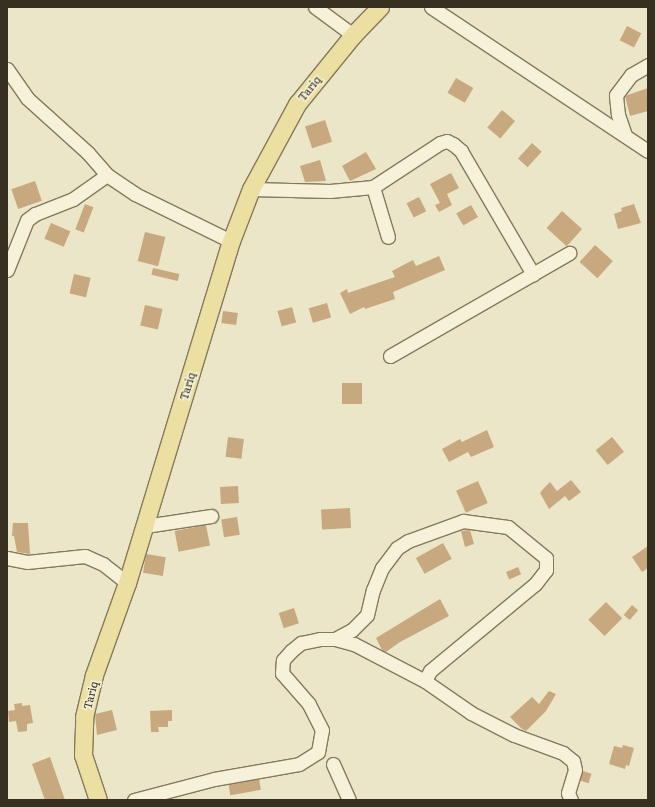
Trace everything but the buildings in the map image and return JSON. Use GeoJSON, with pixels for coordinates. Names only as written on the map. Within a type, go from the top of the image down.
{"type":"FeatureCollection","features":[{"type":"Feature","properties":{"kind":"main road","name":"Tariq"},"geometry":{"type":"LineString","coordinates":[[98,800],[83,755],[84,717],[94,675],[127,583],[145,526],[231,241],[251,189],[297,104],[353,35],[380,7]]}},
{"type":"Feature","properties":{"kind":"street"},"geometry":{"type":"LineString","coordinates":[[314,7],[353,35]]}},
{"type":"Feature","properties":{"kind":"street"},"geometry":{"type":"LineString","coordinates":[[431,7],[648,151]]}},
{"type":"Feature","properties":{"kind":"street"},"geometry":{"type":"LineString","coordinates":[[625,135],[618,116],[616,95],[631,75],[648,65]]}},
{"type":"Feature","properties":{"kind":"street"},"geometry":{"type":"LineString","coordinates":[[7,69],[26,98],[88,153],[107,175],[135,194],[231,241]]}},
{"type":"Feature","properties":{"kind":"street"},"geometry":{"type":"LineString","coordinates":[[251,189],[330,191],[373,187],[440,143],[446,141],[453,144],[461,151],[533,274]]}},
{"type":"Feature","properties":{"kind":"street"},"geometry":{"type":"LineString","coordinates":[[7,270],[28,220],[35,214],[78,196],[107,175]]}},
{"type":"Feature","properties":{"kind":"street"},"geometry":{"type":"LineString","coordinates":[[373,187],[388,237]]}},
{"type":"Feature","properties":{"kind":"street"},"geometry":{"type":"LineString","coordinates":[[390,356],[569,253]]}},
{"type":"Feature","properties":{"kind":"street"},"geometry":{"type":"LineString","coordinates":[[145,526],[211,516]]}},
{"type":"Feature","properties":{"kind":"street"},"geometry":{"type":"LineString","coordinates":[[134,800],[214,779],[300,764],[318,752],[322,730],[309,704],[282,673],[283,660],[301,643],[335,639],[352,630],[367,615],[373,590],[382,568],[397,548],[408,541],[463,522],[508,527],[546,558],[546,570],[535,584],[430,671],[425,681]]}},
{"type":"Feature","properties":{"kind":"street"},"geometry":{"type":"LineString","coordinates":[[7,558],[28,562],[85,556],[103,564],[127,583]]}},
{"type":"Feature","properties":{"kind":"street"},"geometry":{"type":"LineString","coordinates":[[335,639],[354,644],[425,681],[471,713],[514,735],[563,753],[573,761],[575,770],[568,793],[571,800]]}},
{"type":"Feature","properties":{"kind":"street"},"geometry":{"type":"LineString","coordinates":[[332,764],[349,800]]}}]}
